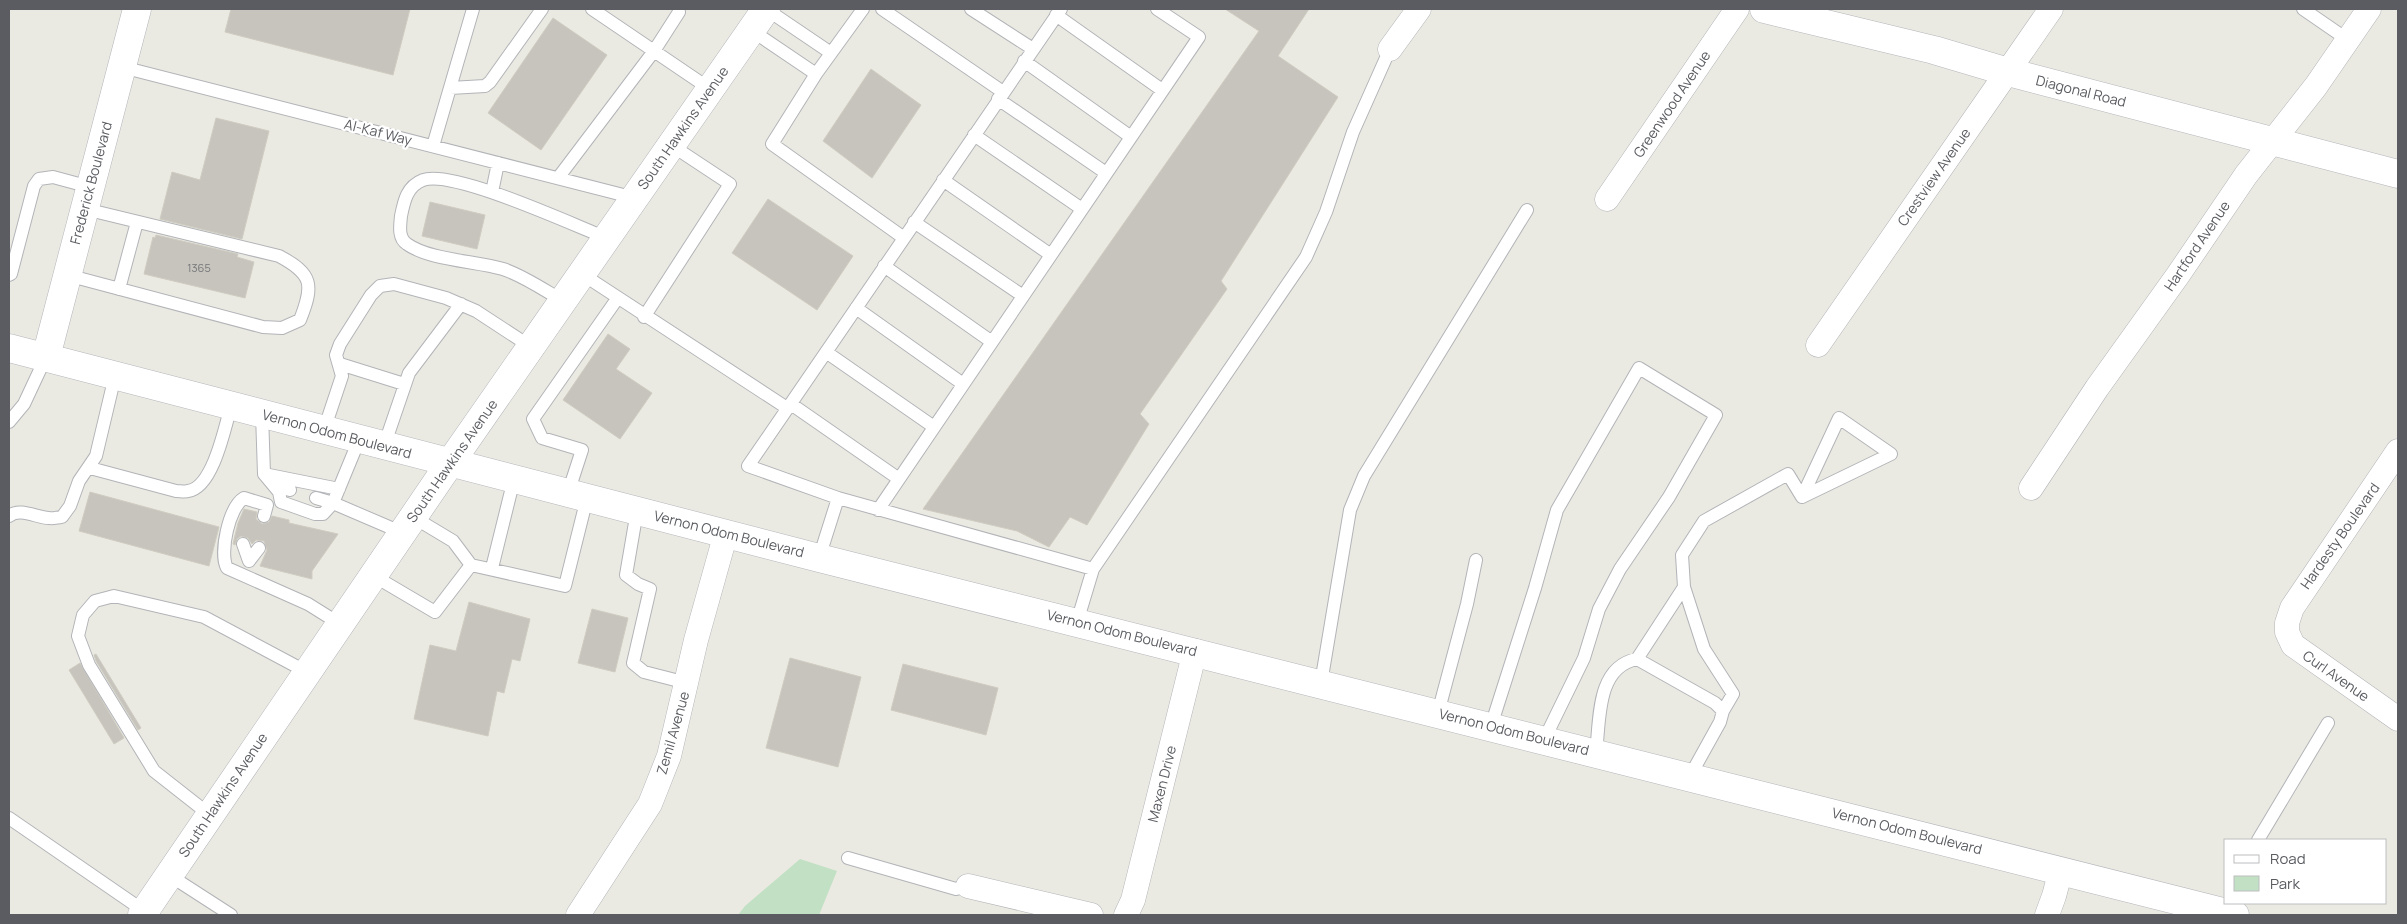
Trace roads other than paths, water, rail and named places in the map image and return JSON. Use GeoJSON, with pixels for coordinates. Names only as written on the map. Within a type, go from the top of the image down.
{"type":"FeatureCollection","features":[{"type":"Feature","properties":{"kind":"main road","name":"Frederick Boulevard"},"geometry":{"type":"LineString","coordinates":[[46,357],[137,9]]}},
{"type":"Feature","properties":{"kind":"main road","name":"Diagonal Road"},"geometry":{"type":"LineString","coordinates":[[1764,9],[1934,50],[2008,72],[2275,140],[2398,174]]}},
{"type":"Feature","properties":{"kind":"main road","name":"South Hawkins Avenue"},"geometry":{"type":"LineString","coordinates":[[143,913],[450,463],[761,16]]}},
{"type":"Feature","properties":{"kind":"main road","name":"Vernon Odom Boulevard"},"geometry":{"type":"LineString","coordinates":[[9,348],[819,558],[2060,870],[2233,911]]}},
{"type":"Feature","properties":{"kind":"street"},"geometry":{"type":"LineString","coordinates":[[1390,49],[1419,9]]}},
{"type":"Feature","properties":{"kind":"street","name":"Greenwood Avenue"},"geometry":{"type":"LineString","coordinates":[[1606,199],[1737,9]]}},
{"type":"Feature","properties":{"kind":"street","name":"Crestview Avenue"},"geometry":{"type":"LineString","coordinates":[[1818,346],[2051,9]]}},
{"type":"Feature","properties":{"kind":"street","name":"Hartford Avenue"},"geometry":{"type":"LineString","coordinates":[[2032,488],[2097,388],[2178,275],[2246,174],[2275,140],[2369,9]]}},
{"type":"Feature","properties":{"kind":"street","name":"Hardesty Boulevard"},"geometry":{"type":"LineString","coordinates":[[2287,623],[2300,594],[2398,452]]}},
{"type":"Feature","properties":{"kind":"street","name":"Zemil Avenue"},"geometry":{"type":"LineString","coordinates":[[578,915],[650,804],[669,756],[696,640],[726,533]]}},
{"type":"Feature","properties":{"kind":"street","name":"Curl Avenue"},"geometry":{"type":"LineString","coordinates":[[2287,623],[2293,645],[2398,719]]}},
{"type":"Feature","properties":{"kind":"street","name":"Maxen Drive"},"geometry":{"type":"LineString","coordinates":[[1126,915],[1133,900],[1195,651]]}},
{"type":"Feature","properties":{"kind":"street"},"geometry":{"type":"LineString","coordinates":[[2047,915],[2060,870]]}},
{"type":"Feature","properties":{"kind":"street"},"geometry":{"type":"LineString","coordinates":[[968,886],[1092,915]]}},
{"type":"Feature","properties":{"kind":"lane"},"geometry":{"type":"LineString","coordinates":[[433,146],[473,9]]}},
{"type":"Feature","properties":{"kind":"lane"},"geometry":{"type":"LineString","coordinates":[[450,88],[485,86],[490,82],[542,9]]}},
{"type":"Feature","properties":{"kind":"lane"},"geometry":{"type":"LineString","coordinates":[[592,9],[710,89]]}},
{"type":"Feature","properties":{"kind":"lane"},"geometry":{"type":"LineString","coordinates":[[863,9],[816,74],[772,144],[904,238]]}},
{"type":"Feature","properties":{"kind":"lane"},"geometry":{"type":"LineString","coordinates":[[882,9],[1106,173]]}},
{"type":"Feature","properties":{"kind":"lane"},"geometry":{"type":"LineString","coordinates":[[971,9],[1033,49]]}},
{"type":"Feature","properties":{"kind":"lane"},"geometry":{"type":"LineString","coordinates":[[878,510],[1198,37],[1157,9]]}},
{"type":"Feature","properties":{"kind":"lane"},"geometry":{"type":"LineString","coordinates":[[2303,9],[2348,40]]}},
{"type":"Feature","properties":{"kind":"lane"},"geometry":{"type":"LineString","coordinates":[[558,178],[654,51],[678,10]]}},
{"type":"Feature","properties":{"kind":"lane"},"geometry":{"type":"LineString","coordinates":[[1093,569],[878,510],[748,466],[1058,11],[1162,90]]}},
{"type":"Feature","properties":{"kind":"lane"},"geometry":{"type":"LineString","coordinates":[[761,16],[831,53]]}},
{"type":"Feature","properties":{"kind":"lane"},"geometry":{"type":"LineString","coordinates":[[761,16],[816,74]]}},
{"type":"Feature","properties":{"kind":"lane"},"geometry":{"type":"LineString","coordinates":[[1077,622],[1093,569],[1306,256],[1326,212],[1352,132],[1390,49]]}},
{"type":"Feature","properties":{"kind":"lane"},"geometry":{"type":"LineString","coordinates":[[1024,61],[1131,137]]}},
{"type":"Feature","properties":{"kind":"lane","name":"Al-Kaf Way"},"geometry":{"type":"LineString","coordinates":[[122,67],[635,198]]}},
{"type":"Feature","properties":{"kind":"lane"},"geometry":{"type":"LineString","coordinates":[[974,135],[1082,209]]}},
{"type":"Feature","properties":{"kind":"lane"},"geometry":{"type":"LineString","coordinates":[[644,316],[730,184],[671,145]]}},
{"type":"Feature","properties":{"kind":"lane"},"geometry":{"type":"LineString","coordinates":[[492,192],[498,163]]}},
{"type":"Feature","properties":{"kind":"lane"},"geometry":{"type":"LineString","coordinates":[[9,275],[11,274],[34,186],[39,179],[52,177],[87,198],[138,222],[279,256],[295,264],[307,278],[310,296],[300,320],[282,328],[263,327],[67,275]]}},
{"type":"Feature","properties":{"kind":"lane"},"geometry":{"type":"LineString","coordinates":[[564,301],[518,275],[501,269],[422,251],[406,243],[399,230],[404,200],[411,188],[424,180],[442,178],[492,192],[607,238]]}},
{"type":"Feature","properties":{"kind":"lane"},"geometry":{"type":"LineString","coordinates":[[943,180],[1051,255]]}},
{"type":"Feature","properties":{"kind":"lane"},"geometry":{"type":"LineString","coordinates":[[1321,683],[1350,510],[1364,476],[1527,210]]}},
{"type":"Feature","properties":{"kind":"lane"},"geometry":{"type":"LineString","coordinates":[[119,289],[138,222]]}},
{"type":"Feature","properties":{"kind":"lane"},"geometry":{"type":"LineString","coordinates":[[914,222],[1023,296]]}},
{"type":"Feature","properties":{"kind":"lane"},"geometry":{"type":"LineString","coordinates":[[884,266],[992,342]]}},
{"type":"Feature","properties":{"kind":"lane"},"geometry":{"type":"LineString","coordinates":[[582,274],[616,298],[789,406],[899,478]]}},
{"type":"Feature","properties":{"kind":"lane"},"geometry":{"type":"LineString","coordinates":[[324,430],[342,376],[336,355],[340,344],[371,295],[380,286],[394,284],[461,304],[476,311],[531,347]]}},
{"type":"Feature","properties":{"kind":"lane"},"geometry":{"type":"LineString","coordinates":[[316,502],[408,525],[453,541],[471,565],[492,568],[565,586],[582,450],[542,438],[532,420],[616,298]]}},
{"type":"Feature","properties":{"kind":"lane"},"geometry":{"type":"LineString","coordinates":[[262,414],[281,502],[315,514],[323,514],[331,506],[339,488],[372,443],[409,373],[461,304]]}},
{"type":"Feature","properties":{"kind":"lane"},"geometry":{"type":"LineString","coordinates":[[856,308],[963,384]]}},
{"type":"Feature","properties":{"kind":"lane"},"geometry":{"type":"LineString","coordinates":[[826,352],[934,427]]}},
{"type":"Feature","properties":{"kind":"lane"},"geometry":{"type":"LineString","coordinates":[[9,422],[24,404],[46,357]]}},
{"type":"Feature","properties":{"kind":"lane"},"geometry":{"type":"LineString","coordinates":[[340,364],[404,384]]}},
{"type":"Feature","properties":{"kind":"lane"},"geometry":{"type":"LineString","coordinates":[[1491,726],[1535,588],[1556,510],[1639,368],[1716,415],[1669,496],[1620,569],[1599,609],[1584,658],[1544,740]]}},
{"type":"Feature","properties":{"kind":"lane"},"geometry":{"type":"LineString","coordinates":[[9,516],[23,512],[50,518],[62,516],[70,506],[79,481],[90,468],[96,456],[115,376]]}},
{"type":"Feature","properties":{"kind":"lane"},"geometry":{"type":"LineString","coordinates":[[90,468],[176,491],[190,492],[204,481],[212,469],[232,406]]}},
{"type":"Feature","properties":{"kind":"lane"},"geometry":{"type":"LineString","coordinates":[[1838,418],[1891,454],[1829,484],[1802,497],[1838,418]]}},
{"type":"Feature","properties":{"kind":"lane"},"geometry":{"type":"LineString","coordinates":[[1690,776],[1724,715],[1723,711],[1733,694],[1704,649],[1684,587],[1682,555],[1704,521],[1788,474],[1802,497]]}},
{"type":"Feature","properties":{"kind":"lane"},"geometry":{"type":"LineString","coordinates":[[492,568],[514,479]]}},
{"type":"Feature","properties":{"kind":"lane"},"geometry":{"type":"LineString","coordinates":[[254,505],[278,487],[339,488]]}},
{"type":"Feature","properties":{"kind":"lane"},"geometry":{"type":"LineString","coordinates":[[264,516],[267,505],[254,505],[244,498],[233,509],[224,548],[223,562],[226,568],[308,604],[340,624]]}},
{"type":"Feature","properties":{"kind":"lane"},"geometry":{"type":"LineString","coordinates":[[819,558],[838,498]]}},
{"type":"Feature","properties":{"kind":"lane"},"geometry":{"type":"LineString","coordinates":[[637,511],[626,575],[638,584],[650,589],[633,663],[644,672],[687,683]]}},
{"type":"Feature","properties":{"kind":"lane"},"geometry":{"type":"LineString","coordinates":[[243,544],[250,562]]}},
{"type":"Feature","properties":{"kind":"lane"},"geometry":{"type":"LineString","coordinates":[[246,577],[250,562],[259,548]]}},
{"type":"Feature","properties":{"kind":"lane"},"geometry":{"type":"LineString","coordinates":[[1438,713],[1468,604],[1476,560]]}},
{"type":"Feature","properties":{"kind":"lane"},"geometry":{"type":"LineString","coordinates":[[374,576],[435,612],[471,565]]}},
{"type":"Feature","properties":{"kind":"lane"},"geometry":{"type":"LineString","coordinates":[[1596,753],[1605,687],[1613,672],[1622,664],[1637,659],[1684,587]]}},
{"type":"Feature","properties":{"kind":"lane"},"geometry":{"type":"LineString","coordinates":[[210,814],[154,771],[89,665],[78,636],[83,615],[95,601],[114,596],[204,617],[308,672]]}},
{"type":"Feature","properties":{"kind":"lane"},"geometry":{"type":"LineString","coordinates":[[1637,659],[1715,703],[1723,711]]}},
{"type":"Feature","properties":{"kind":"lane"},"geometry":{"type":"LineString","coordinates":[[2259,839],[2328,723]]}},
{"type":"Feature","properties":{"kind":"lane"},"geometry":{"type":"LineString","coordinates":[[9,818],[143,913]]}},
{"type":"Feature","properties":{"kind":"lane"},"geometry":{"type":"LineString","coordinates":[[848,858],[956,889],[968,886]]}},
{"type":"Feature","properties":{"kind":"lane"},"geometry":{"type":"LineString","coordinates":[[169,875],[231,915]]}}]}
